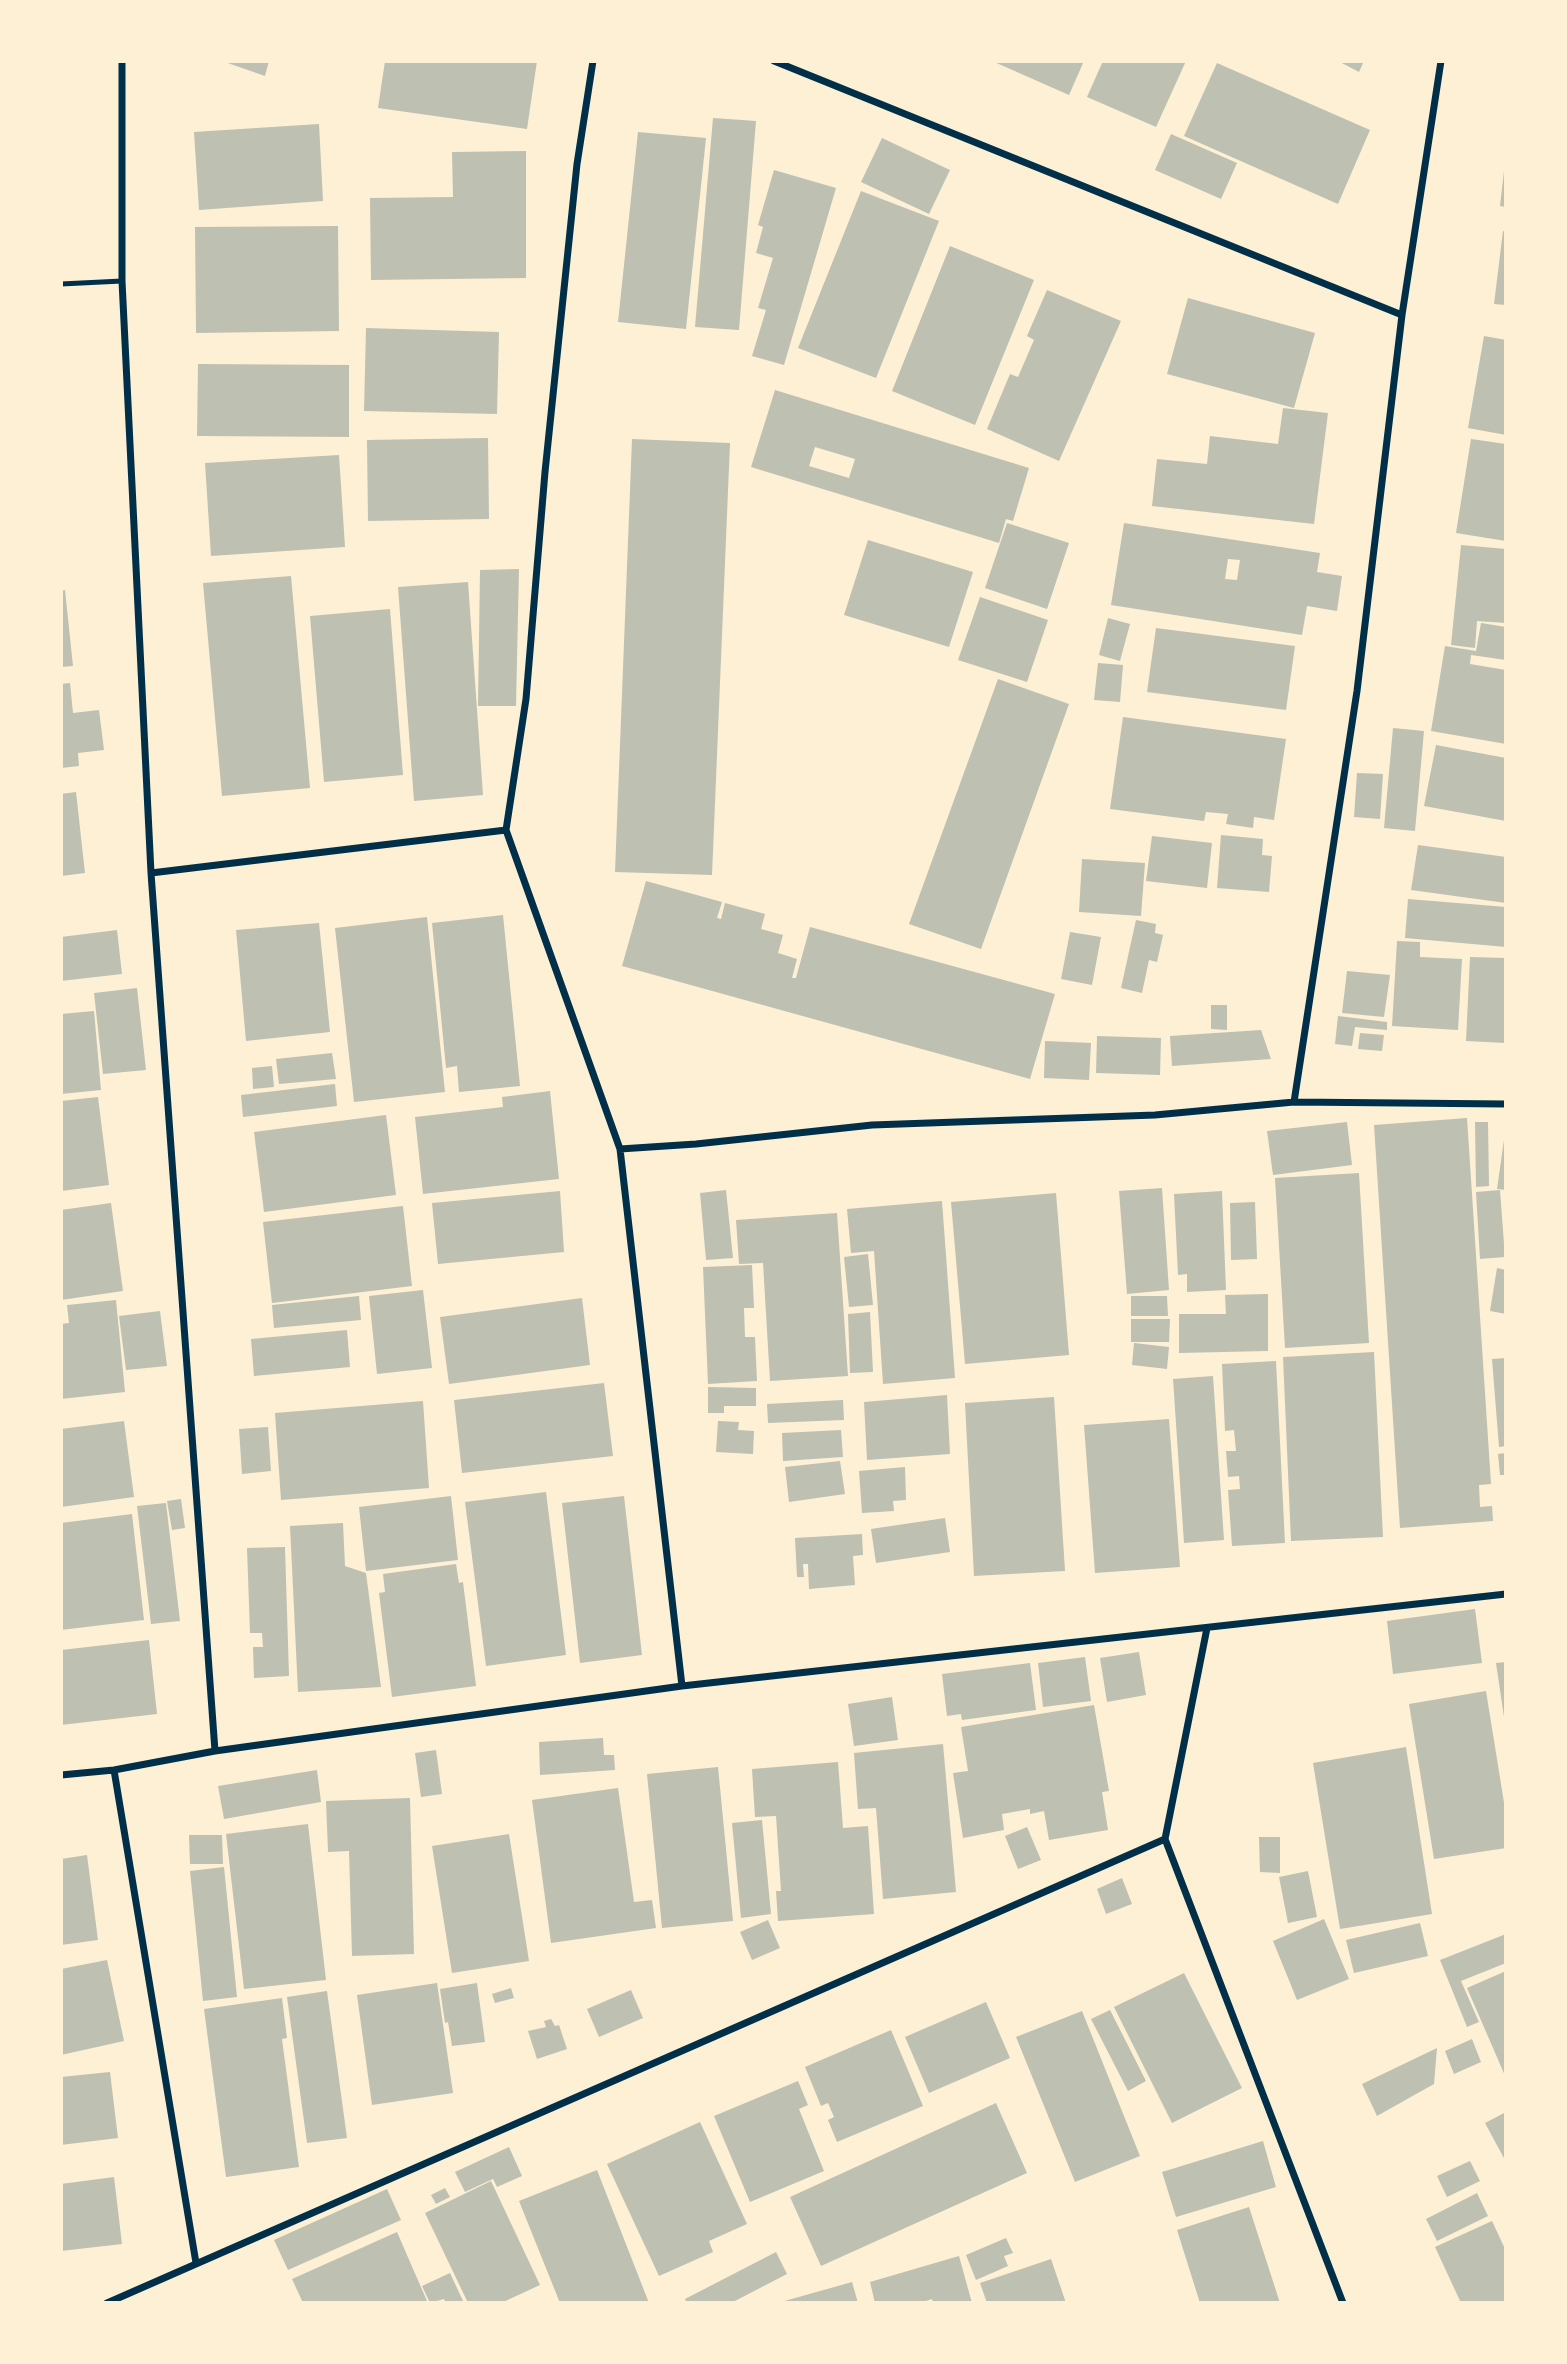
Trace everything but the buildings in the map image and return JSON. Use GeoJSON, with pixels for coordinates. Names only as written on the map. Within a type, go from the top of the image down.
{"type":"FeatureCollection","features":[{"type":"Feature","properties":{"kind":"street"},"geometry":{"type":"LineString","coordinates":[[122,61],[122,281],[151,873],[215,1751]]}},
{"type":"Feature","properties":{"kind":"street"},"geometry":{"type":"LineString","coordinates":[[593,61],[577,164],[545,472],[526,699],[506,830],[620,1149],[682,1686]]}},
{"type":"Feature","properties":{"kind":"street"},"geometry":{"type":"LineString","coordinates":[[774,61],[1402,315]]}},
{"type":"Feature","properties":{"kind":"street"},"geometry":{"type":"LineString","coordinates":[[1294,1102],[1357,691],[1402,315],[1441,61]]}},
{"type":"Feature","properties":{"kind":"street"},"geometry":{"type":"LineString","coordinates":[[151,873],[506,830]]}},
{"type":"Feature","properties":{"kind":"street"},"geometry":{"type":"LineString","coordinates":[[620,1149],[696,1144],[872,1125],[1155,1115],[1294,1102],[1506,1104]]}},
{"type":"Feature","properties":{"kind":"street"},"geometry":{"type":"LineString","coordinates":[[61,1775],[114,1770],[215,1751],[682,1686],[1506,1594]]}},
{"type":"Feature","properties":{"kind":"street"},"geometry":{"type":"LineString","coordinates":[[1207,1628],[1165,1839],[1343,2303]]}},
{"type":"Feature","properties":{"kind":"street"},"geometry":{"type":"LineString","coordinates":[[114,1770],[196,2263]]}},
{"type":"Feature","properties":{"kind":"street"},"geometry":{"type":"LineString","coordinates":[[107,2303],[1165,1839]]}},
{"type":"Feature","properties":{"kind":"lane"},"geometry":{"type":"LineString","coordinates":[[61,284],[122,281]]}}]}
